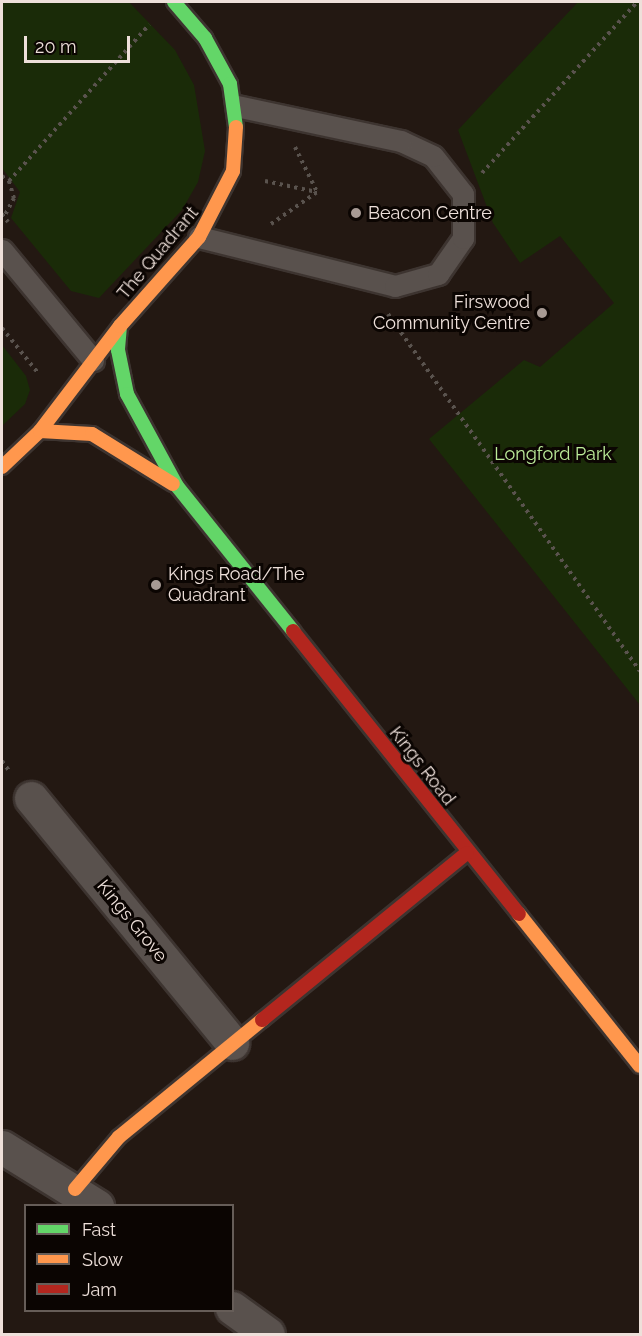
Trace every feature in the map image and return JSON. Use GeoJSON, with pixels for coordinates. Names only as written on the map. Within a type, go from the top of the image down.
{"type":"FeatureCollection","features":[{"type":"Feature","properties":{"kind":"street","name":"The Quadrant"},"geometry":{"type":"LineString","coordinates":[[2,467],[40,431],[120,326],[199,237],[233,171],[237,106],[205,38],[174,2]]}},
{"type":"Feature","properties":{"kind":"street"},"geometry":{"type":"LineString","coordinates":[[204,13],[205,38]]}},
{"type":"Feature","properties":{"kind":"street","name":"Kings Road"},"geometry":{"type":"LineString","coordinates":[[120,326],[118,350],[127,394],[177,486],[467,853],[640,1066]]}},
{"type":"Feature","properties":{"kind":"street","name":"Kings Road"},"geometry":{"type":"LineString","coordinates":[[40,431],[92,434],[177,486]]}},
{"type":"Feature","properties":{"kind":"street","name":"Kings Grove"},"geometry":{"type":"LineString","coordinates":[[31,798],[232,1043]]}},
{"type":"Feature","properties":{"kind":"street"},"geometry":{"type":"LineString","coordinates":[[2,1147],[86,1197],[118,1137],[467,853]]}},
{"type":"Feature","properties":{"kind":"street"},"geometry":{"type":"LineString","coordinates":[[234,1310],[268,1335]]}},
{"type":"Feature","properties":{"kind":"lane"},"geometry":{"type":"LineString","coordinates":[[199,237],[395,285],[438,274],[463,238],[463,194],[445,166],[401,141],[237,106]]}},
{"type":"Feature","properties":{"kind":"lane"},"geometry":{"type":"LineString","coordinates":[[2,250],[93,360]]}},
{"type":"Feature","properties":{"kind":"path"},"geometry":{"type":"LineString","coordinates":[[463,194],[638,2]]}},
{"type":"Feature","properties":{"kind":"path"},"geometry":{"type":"LineString","coordinates":[[9,181],[154,19]]}},
{"type":"Feature","properties":{"kind":"path"},"geometry":{"type":"LineString","coordinates":[[276,114],[317,192]]}},
{"type":"Feature","properties":{"kind":"path"},"geometry":{"type":"LineString","coordinates":[[2,176],[9,181],[14,198],[4,216]]}},
{"type":"Feature","properties":{"kind":"path"},"geometry":{"type":"LineString","coordinates":[[262,180],[317,192]]}},
{"type":"Feature","properties":{"kind":"path"},"geometry":{"type":"LineString","coordinates":[[263,229],[317,192]]}},
{"type":"Feature","properties":{"kind":"path"},"geometry":{"type":"LineString","coordinates":[[363,279],[640,671]]}},
{"type":"Feature","properties":{"kind":"path"},"geometry":{"type":"LineString","coordinates":[[2,328],[38,373]]}},
{"type":"Feature","properties":{"kind":"green space"},"geometry":{"type":"Polygon","coordinates":[[[2,2],[129,2],[175,50],[194,85],[205,151],[198,182],[182,210],[99,298],[71,291],[11,218],[20,192],[2,168],[2,2]]]}},
{"type":"Feature","properties":{"kind":"green space","name":"Longford Park"},"geometry":{"type":"Polygon","coordinates":[[[578,2],[640,2],[640,705],[429,439],[524,360],[540,367],[614,303],[560,236],[520,263],[493,223],[458,130],[578,2]]]}},
{"type":"Feature","properties":{"kind":"green space"},"geometry":{"type":"Polygon","coordinates":[[[2,345],[26,376],[30,390],[25,404],[2,426],[2,345]]]}},
{"type":"Feature","properties":{"kind":"traffic: fast"},"geometry":{"type":"LineString","coordinates":[[174,2],[205,38],[230,84],[236,127]]}},
{"type":"Feature","properties":{"kind":"traffic: fast"},"geometry":{"type":"LineString","coordinates":[[120,326],[118,350],[127,394],[177,486],[293,631]]}},
{"type":"Feature","properties":{"kind":"traffic: slow"},"geometry":{"type":"LineString","coordinates":[[2,467],[40,431],[120,326],[199,237],[233,171],[236,127]]}},
{"type":"Feature","properties":{"kind":"traffic: slow"},"geometry":{"type":"LineString","coordinates":[[40,431],[92,434],[173,484]]}},
{"type":"Feature","properties":{"kind":"traffic: slow"},"geometry":{"type":"LineString","coordinates":[[519,914],[640,1066]]}},
{"type":"Feature","properties":{"kind":"traffic: slow"},"geometry":{"type":"LineString","coordinates":[[75,1189],[119,1137],[262,1020]]}},
{"type":"Feature","properties":{"kind":"traffic: jam"},"geometry":{"type":"LineString","coordinates":[[293,631],[519,914]]}},
{"type":"Feature","properties":{"kind":"traffic: jam"},"geometry":{"type":"LineString","coordinates":[[262,1020],[467,853]]}},
{"type":"Feature","properties":{"kind":"place","name":"Beacon Centre"},"geometry":{"type":"Point","coordinates":[356,213]}},
{"type":"Feature","properties":{"kind":"place","name":"Firswood Community Centre"},"geometry":{"type":"Point","coordinates":[542,313]}},
{"type":"Feature","properties":{"kind":"place","name":"Kings Road/The Quadrant"},"geometry":{"type":"Point","coordinates":[156,585]}}]}
